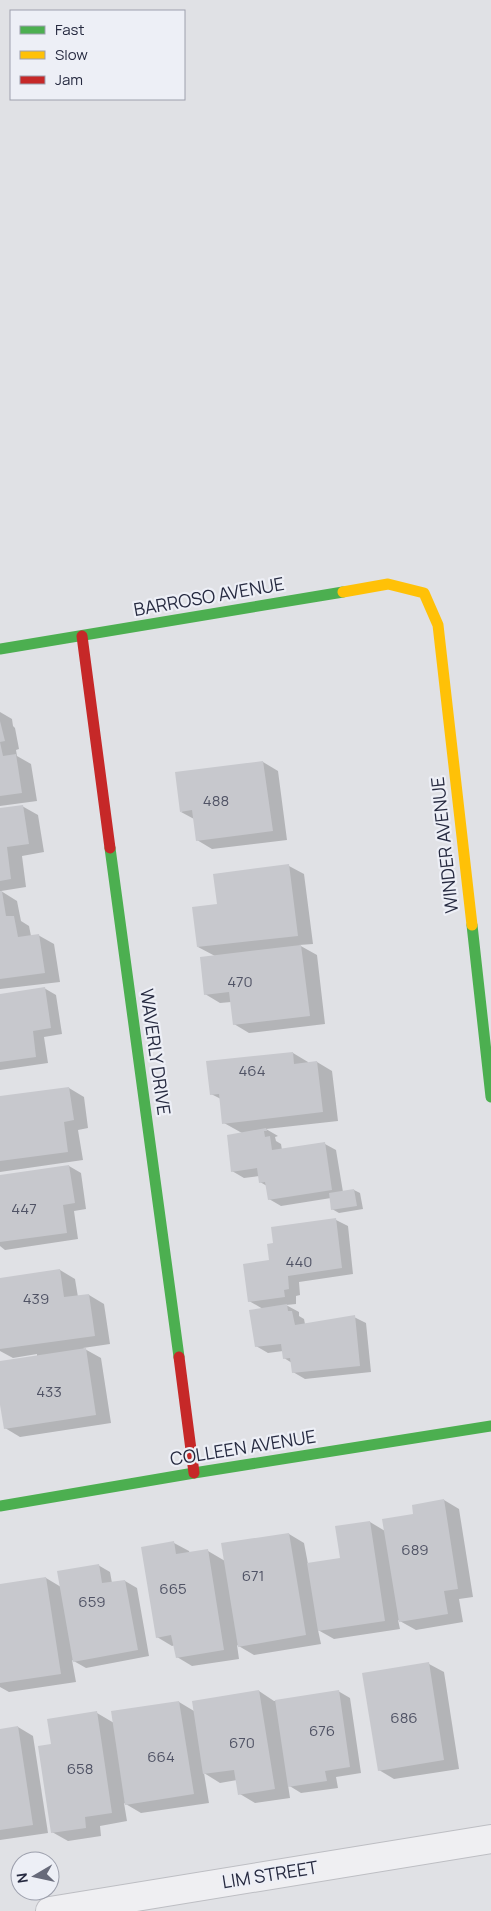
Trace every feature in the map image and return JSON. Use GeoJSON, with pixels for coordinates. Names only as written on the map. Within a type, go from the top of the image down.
{"type":"FeatureCollection","features":[{"type":"Feature","properties":{"kind":"street","name":"BARROSO AVENUE"},"geometry":{"type":"LineString","coordinates":[[0,649],[388,584],[424,593]]}},
{"type":"Feature","properties":{"kind":"street","name":"WINDER AVENUE"},"geometry":{"type":"LineString","coordinates":[[424,593],[438,625],[491,1094]]}},
{"type":"Feature","properties":{"kind":"street","name":"WAVERLY DRIVE"},"geometry":{"type":"LineString","coordinates":[[82,636],[194,1473]]}},
{"type":"Feature","properties":{"kind":"street","name":"COLLEEN AVENUE"},"geometry":{"type":"LineString","coordinates":[[0,1506],[491,1426]]}},
{"type":"Feature","properties":{"kind":"street","name":"LIM STREET"},"geometry":{"type":"LineString","coordinates":[[50,1911],[491,1838]]}},
{"type":"Feature","properties":{"kind":"building"},"geometry":{"type":"Polygon","coordinates":[[[0,721],[5,741],[0,742],[0,721]]]}},
{"type":"Feature","properties":{"kind":"building"},"geometry":{"type":"Polygon","coordinates":[[[0,742],[3,756],[16,754],[22,793],[0,796],[0,742]]]}},
{"type":"Feature","properties":{"kind":"building"},"geometry":{"type":"Polygon","coordinates":[[[263,761],[273,831],[196,841],[192,810],[180,812],[175,772],[263,761]]]}},
{"type":"Feature","properties":{"kind":"building"},"geometry":{"type":"Polygon","coordinates":[[[23,805],[29,844],[7,847],[11,879],[0,881],[0,808],[23,805]]]}},
{"type":"Feature","properties":{"kind":"building"},"geometry":{"type":"Polygon","coordinates":[[[289,864],[298,936],[197,947],[192,907],[217,904],[213,874],[289,864]]]}},
{"type":"Feature","properties":{"kind":"building"},"geometry":{"type":"Polygon","coordinates":[[[0,891],[2,891],[6,916],[14,916],[18,937],[39,934],[45,973],[0,979],[0,891]]]}},
{"type":"Feature","properties":{"kind":"building"},"geometry":{"type":"Polygon","coordinates":[[[301,945],[310,1016],[233,1025],[229,992],[204,995],[200,957],[301,945]]]}},
{"type":"Feature","properties":{"kind":"building"},"geometry":{"type":"Polygon","coordinates":[[[45,987],[51,1028],[33,1031],[36,1057],[0,1062],[0,994],[45,987]]]}},
{"type":"Feature","properties":{"kind":"building"},"geometry":{"type":"Polygon","coordinates":[[[293,1052],[294,1064],[317,1061],[323,1112],[222,1124],[219,1094],[210,1095],[206,1061],[293,1052]]]}},
{"type":"Feature","properties":{"kind":"building"},"geometry":{"type":"Polygon","coordinates":[[[69,1087],[74,1120],[64,1122],[68,1152],[0,1161],[0,1096],[69,1087]]]}},
{"type":"Feature","properties":{"kind":"building"},"geometry":{"type":"Polygon","coordinates":[[[266,1128],[267,1131],[264,1131],[265,1137],[270,1136],[272,1150],[325,1142],[332,1190],[268,1200],[265,1182],[259,1183],[257,1168],[231,1172],[227,1135],[266,1128]]]}},
{"type":"Feature","properties":{"kind":"building"},"geometry":{"type":"Polygon","coordinates":[[[69,1165],[75,1203],[63,1205],[67,1233],[0,1242],[0,1175],[69,1165]]]}},
{"type":"Feature","properties":{"kind":"building"},"geometry":{"type":"Polygon","coordinates":[[[354,1189],[357,1206],[331,1210],[329,1193],[354,1189]]]}},
{"type":"Feature","properties":{"kind":"building"},"geometry":{"type":"Polygon","coordinates":[[[336,1218],[342,1268],[288,1276],[289,1289],[284,1290],[285,1297],[248,1302],[243,1264],[269,1260],[267,1244],[273,1243],[271,1227],[336,1218]]]}},
{"type":"Feature","properties":{"kind":"building"},"geometry":{"type":"Polygon","coordinates":[[[60,1269],[64,1297],[89,1294],[95,1336],[0,1349],[0,1278],[60,1269]]]}},
{"type":"Feature","properties":{"kind":"building"},"geometry":{"type":"Polygon","coordinates":[[[287,1304],[288,1311],[292,1311],[295,1325],[355,1315],[360,1366],[292,1373],[290,1358],[283,1359],[281,1344],[255,1347],[249,1310],[287,1304]]]}},
{"type":"Feature","properties":{"kind":"building"},"geometry":{"type":"Polygon","coordinates":[[[86,1348],[96,1415],[4,1429],[0,1405],[0,1361],[86,1348]]]}},
{"type":"Feature","properties":{"kind":"building"},"geometry":{"type":"Polygon","coordinates":[[[444,1499],[458,1589],[444,1591],[448,1614],[399,1622],[382,1519],[413,1514],[412,1505],[444,1499]]]}},
{"type":"Feature","properties":{"kind":"building"},"geometry":{"type":"Polygon","coordinates":[[[370,1521],[385,1621],[318,1631],[307,1563],[340,1558],[335,1526],[370,1521]]]}},
{"type":"Feature","properties":{"kind":"building"},"geometry":{"type":"Polygon","coordinates":[[[289,1533],[306,1635],[238,1647],[221,1543],[289,1533]]]}},
{"type":"Feature","properties":{"kind":"building"},"geometry":{"type":"Polygon","coordinates":[[[174,1541],[176,1554],[208,1549],[224,1650],[176,1658],[171,1635],[156,1638],[141,1547],[174,1541]]]}},
{"type":"Feature","properties":{"kind":"building"},"geometry":{"type":"Polygon","coordinates":[[[99,1564],[102,1583],[125,1580],[138,1650],[73,1662],[57,1571],[99,1564]]]}},
{"type":"Feature","properties":{"kind":"building"},"geometry":{"type":"Polygon","coordinates":[[[46,1577],[61,1674],[0,1683],[0,1584],[46,1577]]]}},
{"type":"Feature","properties":{"kind":"building"},"geometry":{"type":"Polygon","coordinates":[[[429,1662],[444,1760],[378,1771],[362,1673],[429,1662]]]}},
{"type":"Feature","properties":{"kind":"building"},"geometry":{"type":"Polygon","coordinates":[[[259,1690],[275,1789],[238,1795],[234,1770],[203,1774],[192,1701],[259,1690]]]}},
{"type":"Feature","properties":{"kind":"building"},"geometry":{"type":"Polygon","coordinates":[[[339,1690],[350,1767],[325,1771],[327,1781],[288,1787],[275,1700],[339,1690]]]}},
{"type":"Feature","properties":{"kind":"building"},"geometry":{"type":"Polygon","coordinates":[[[179,1701],[194,1794],[125,1805],[111,1711],[179,1701]]]}},
{"type":"Feature","properties":{"kind":"building"},"geometry":{"type":"Polygon","coordinates":[[[97,1711],[112,1813],[85,1817],[86,1828],[51,1833],[38,1746],[51,1744],[47,1719],[97,1711]]]}},
{"type":"Feature","properties":{"kind":"building"},"geometry":{"type":"Polygon","coordinates":[[[18,1726],[33,1825],[0,1830],[0,1729],[18,1726]]]}},
{"type":"Feature","properties":{"kind":"traffic: fast"},"geometry":{"type":"LineString","coordinates":[[0,649],[343,592]]}},
{"type":"Feature","properties":{"kind":"traffic: fast"},"geometry":{"type":"LineString","coordinates":[[110,848],[179,1357]]}},
{"type":"Feature","properties":{"kind":"traffic: fast"},"geometry":{"type":"LineString","coordinates":[[472,925],[491,1097]]}},
{"type":"Feature","properties":{"kind":"traffic: fast"},"geometry":{"type":"LineString","coordinates":[[0,1506],[491,1426]]}},
{"type":"Feature","properties":{"kind":"traffic: slow"},"geometry":{"type":"LineString","coordinates":[[343,592],[388,584],[424,593],[438,625],[472,925]]}},
{"type":"Feature","properties":{"kind":"traffic: jam"},"geometry":{"type":"LineString","coordinates":[[82,636],[110,848]]}},
{"type":"Feature","properties":{"kind":"traffic: jam"},"geometry":{"type":"LineString","coordinates":[[179,1357],[194,1473]]}}]}
